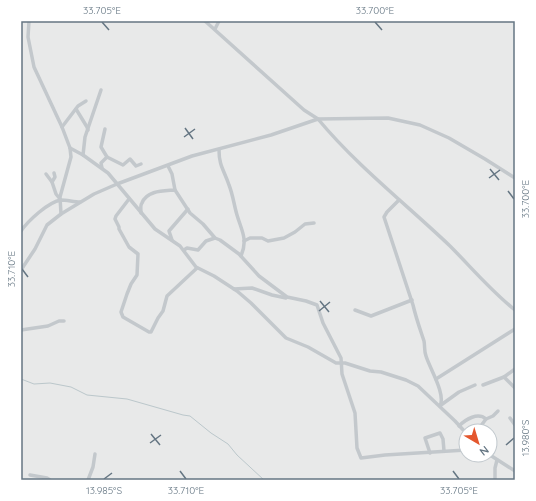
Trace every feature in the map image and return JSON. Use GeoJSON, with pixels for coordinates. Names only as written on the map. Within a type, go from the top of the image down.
{"type":"FeatureCollection","features":[{"type":"Feature","properties":{"kind":"street"},"geometry":{"type":"LineString","coordinates":[[29,21],[28,37],[34,67],[62,127],[70,148],[71,157],[60,197],[61,214]]}},
{"type":"Feature","properties":{"kind":"street"},"geometry":{"type":"LineString","coordinates":[[205,21],[304,110],[318,119],[352,155],[450,246],[479,277],[515,310]]}},
{"type":"Feature","properties":{"kind":"street"},"geometry":{"type":"LineString","coordinates":[[215,29],[219,21]]}},
{"type":"Feature","properties":{"kind":"street"},"geometry":{"type":"LineString","coordinates":[[81,154],[96,102],[102,90]]}},
{"type":"Feature","properties":{"kind":"street"},"geometry":{"type":"LineString","coordinates":[[62,127],[76,109],[81,104],[86,102]]}},
{"type":"Feature","properties":{"kind":"street"},"geometry":{"type":"LineString","coordinates":[[76,109],[88,130]]}},
{"type":"Feature","properties":{"kind":"street"},"geometry":{"type":"LineString","coordinates":[[21,270],[35,249],[47,225],[80,202],[117,184],[192,156],[219,150],[299,127],[318,119],[388,118],[420,125],[449,138],[515,178]]}},
{"type":"Feature","properties":{"kind":"street"},"geometry":{"type":"LineString","coordinates":[[105,129],[101,147],[107,157],[123,165],[130,159],[136,166],[141,164]]}},
{"type":"Feature","properties":{"kind":"street"},"geometry":{"type":"LineString","coordinates":[[70,148],[103,169],[156,229],[184,250],[197,268],[214,276],[234,289],[251,303],[286,338],[308,347],[334,362],[370,371],[381,372],[412,383],[424,390],[458,425]]}},
{"type":"Feature","properties":{"kind":"street"},"geometry":{"type":"LineString","coordinates":[[219,150],[220,163],[229,184],[237,215],[244,234],[244,249],[241,256]]}},
{"type":"Feature","properties":{"kind":"street"},"geometry":{"type":"LineString","coordinates":[[71,157],[81,154]]}},
{"type":"Feature","properties":{"kind":"street"},"geometry":{"type":"LineString","coordinates":[[103,169],[101,162],[107,157]]}},
{"type":"Feature","properties":{"kind":"street"},"geometry":{"type":"LineString","coordinates":[[168,166],[172,174],[175,190],[188,209],[215,238],[220,240],[241,256],[259,276],[289,298]]}},
{"type":"Feature","properties":{"kind":"street"},"geometry":{"type":"LineString","coordinates":[[52,182],[55,177],[54,173]]}},
{"type":"Feature","properties":{"kind":"street"},"geometry":{"type":"LineString","coordinates":[[46,174],[52,182],[56,194],[60,200]]}},
{"type":"Feature","properties":{"kind":"street"},"geometry":{"type":"LineString","coordinates":[[141,213],[141,203],[148,196],[159,191],[175,190]]}},
{"type":"Feature","properties":{"kind":"street"},"geometry":{"type":"LineString","coordinates":[[129,199],[115,219],[130,247],[138,254],[137,275],[127,294],[121,312],[123,317],[151,332],[163,311],[167,296],[197,268]]}},
{"type":"Feature","properties":{"kind":"street"},"geometry":{"type":"LineString","coordinates":[[21,231],[30,220],[43,209],[60,200],[80,202]]}},
{"type":"Feature","properties":{"kind":"street"},"geometry":{"type":"LineString","coordinates":[[400,200],[387,212],[384,217],[412,300],[424,342],[426,355],[440,391],[440,406]]}},
{"type":"Feature","properties":{"kind":"street"},"geometry":{"type":"LineString","coordinates":[[172,240],[169,231],[188,209]]}},
{"type":"Feature","properties":{"kind":"street"},"geometry":{"type":"LineString","coordinates":[[244,241],[250,238],[262,238],[268,241],[281,239],[305,224],[314,223]]}},
{"type":"Feature","properties":{"kind":"street"},"geometry":{"type":"LineString","coordinates":[[184,250],[187,248],[198,250],[206,241],[215,238]]}},
{"type":"Feature","properties":{"kind":"street"},"geometry":{"type":"LineString","coordinates":[[234,289],[252,288],[272,295],[306,301],[317,305],[323,323],[340,358],[342,374],[355,413],[358,448],[361,458],[458,450]]}},
{"type":"Feature","properties":{"kind":"street"},"geometry":{"type":"LineString","coordinates":[[355,310],[371,316],[412,300]]}},
{"type":"Feature","properties":{"kind":"street"},"geometry":{"type":"LineString","coordinates":[[21,330],[48,326],[64,320]]}},
{"type":"Feature","properties":{"kind":"street"},"geometry":{"type":"LineString","coordinates":[[436,379],[515,329]]}},
{"type":"Feature","properties":{"kind":"street"},"geometry":{"type":"LineString","coordinates":[[483,385],[504,377],[515,369]]}},
{"type":"Feature","properties":{"kind":"street"},"geometry":{"type":"LineString","coordinates":[[504,377],[515,388]]}},
{"type":"Feature","properties":{"kind":"street"},"geometry":{"type":"LineString","coordinates":[[440,406],[459,392],[475,385]]}},
{"type":"Feature","properties":{"kind":"street"},"geometry":{"type":"LineString","coordinates":[[483,423],[486,419],[493,416],[498,411]]}},
{"type":"Feature","properties":{"kind":"street"},"geometry":{"type":"LineString","coordinates":[[462,423],[470,417],[482,417],[486,419]]}},
{"type":"Feature","properties":{"kind":"street"},"geometry":{"type":"LineString","coordinates":[[510,418],[515,425]]}},
{"type":"Feature","properties":{"kind":"street"},"geometry":{"type":"LineString","coordinates":[[430,452],[425,437],[440,433],[443,439],[444,451]]}},
{"type":"Feature","properties":{"kind":"street"},"geometry":{"type":"LineString","coordinates":[[88,480],[93,467],[95,454]]}},
{"type":"Feature","properties":{"kind":"street"},"geometry":{"type":"LineString","coordinates":[[498,461],[515,471]]}},
{"type":"Feature","properties":{"kind":"street"},"geometry":{"type":"LineString","coordinates":[[495,480],[496,463]]}},
{"type":"Feature","properties":{"kind":"street"},"geometry":{"type":"LineString","coordinates":[[30,475],[35,478],[43,477],[50,480]]}},
{"type":"Feature","properties":{"kind":"shaded area"},"geometry":{"type":"Polygon","coordinates":[[[21,21],[515,21],[515,480],[21,480],[21,21]]]}},
{"type":"Feature","properties":{"kind":"waterway"},"geometry":{"type":"LineString","coordinates":[[21,379],[34,384],[50,383],[71,387],[87,395],[127,399],[190,416],[211,433],[228,444],[237,455],[264,480]]}}]}
